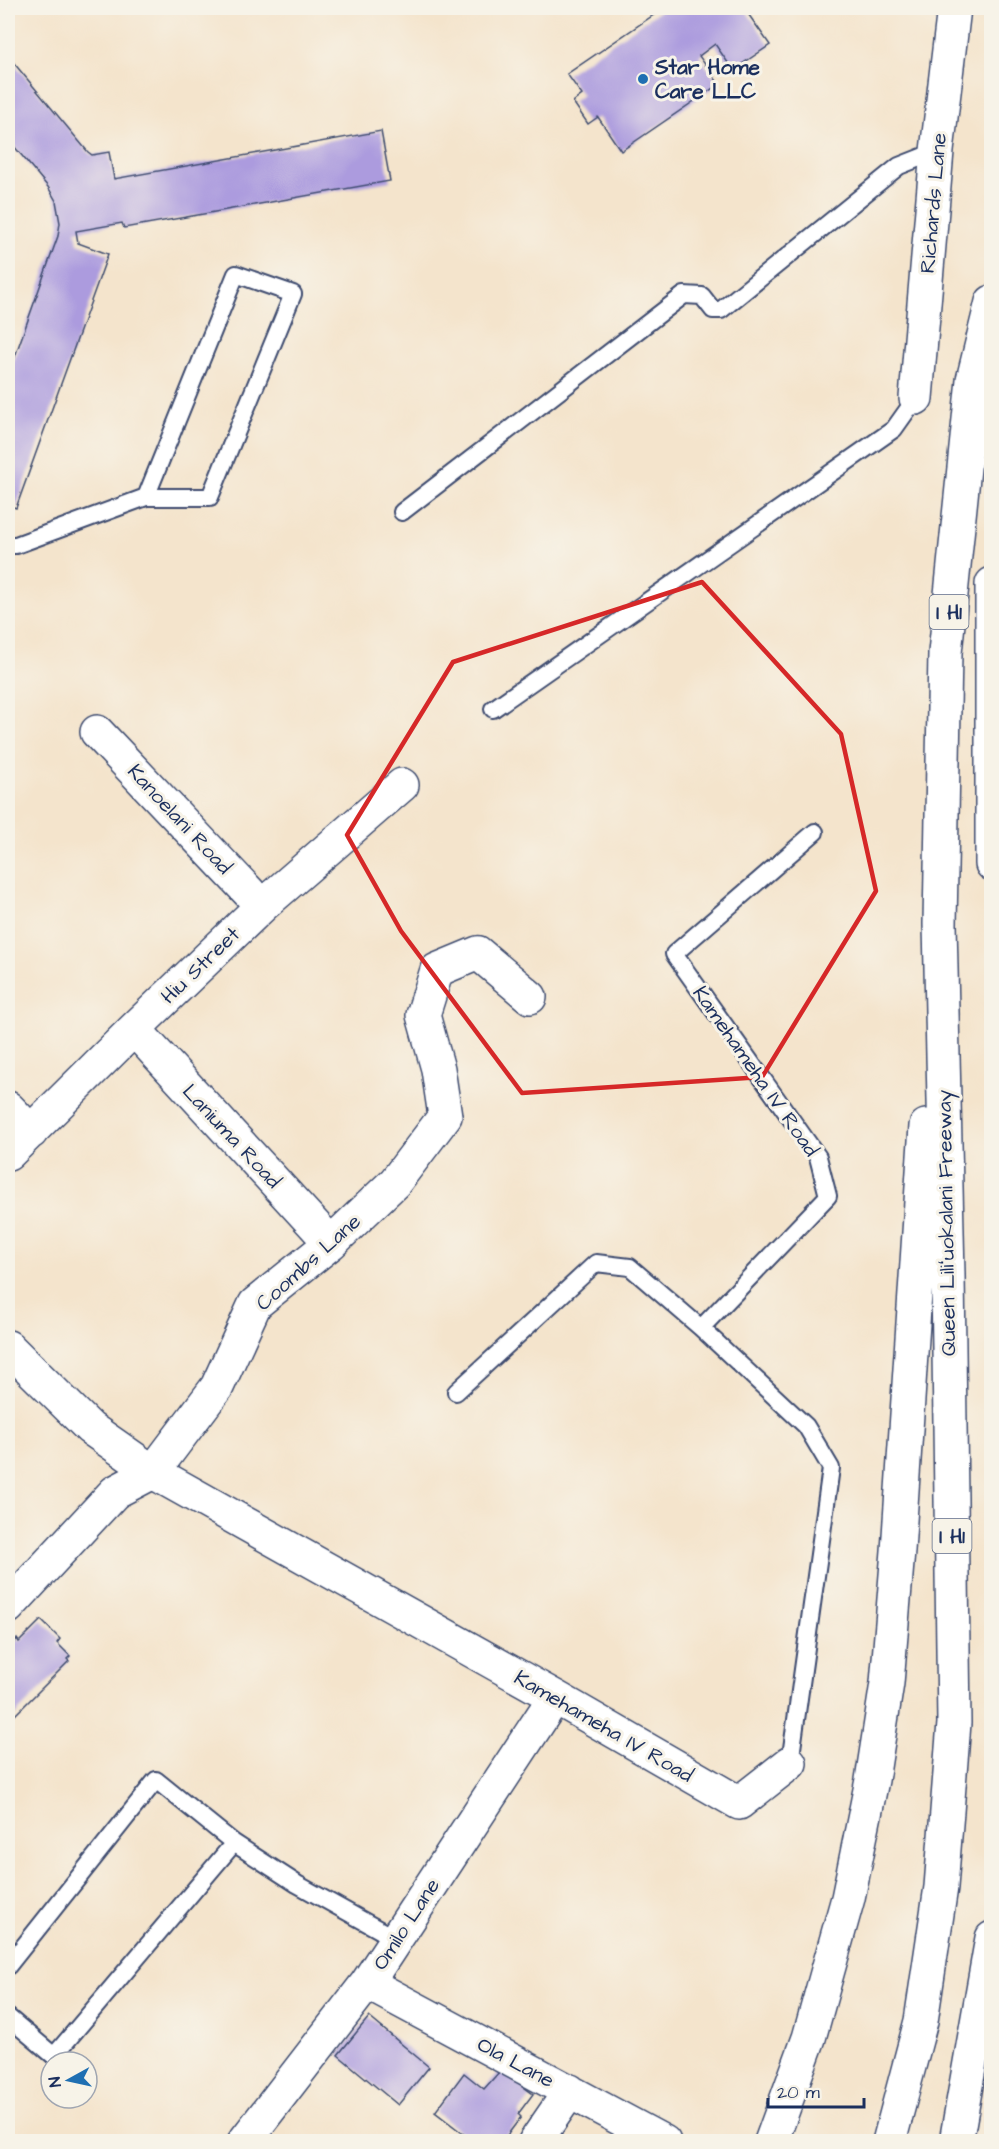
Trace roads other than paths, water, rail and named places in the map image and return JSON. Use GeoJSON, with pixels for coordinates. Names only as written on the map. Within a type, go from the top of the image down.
{"type":"FeatureCollection","features":[{"type":"Feature","properties":{"kind":"main road","name":"Richards Lane"},"geometry":{"type":"LineString","coordinates":[[916,398],[937,151],[954,8]]}},
{"type":"Feature","properties":{"kind":"main road","name":"Queen Liliʻuokalani Freeway"},"geometry":{"type":"LineString","coordinates":[[889,2142],[921,2021],[942,1887],[954,1723],[948,1263],[940,924],[945,653],[973,380],[992,303]]}},
{"type":"Feature","properties":{"kind":"main road"},"geometry":{"type":"LineString","coordinates":[[992,584],[992,864]]}},
{"type":"Feature","properties":{"kind":"main road","name":"Kanoelani Road"},"geometry":{"type":"LineString","coordinates":[[97,732],[262,906]]}},
{"type":"Feature","properties":{"kind":"main road","name":"Hiu Street"},"geometry":{"type":"LineString","coordinates":[[19,1143],[262,906],[402,785]]}},
{"type":"Feature","properties":{"kind":"main road"},"geometry":{"type":"LineString","coordinates":[[771,2142],[809,2038],[848,1898],[872,1780],[887,1683],[940,924]]}},
{"type":"Feature","properties":{"kind":"main road","name":"Coombs Lane"},"geometry":{"type":"LineString","coordinates":[[8,1606],[115,1492],[153,1472],[217,1387],[255,1304],[331,1243],[395,1182],[445,1116],[438,1069],[423,1015],[437,970],[478,953],[530,997]]}},
{"type":"Feature","properties":{"kind":"main road","name":"Laniuma Road"},"geometry":{"type":"LineString","coordinates":[[134,1029],[331,1243]]}},
{"type":"Feature","properties":{"kind":"main road"},"geometry":{"type":"LineString","coordinates":[[8,1108],[19,1143]]}},
{"type":"Feature","properties":{"kind":"main road","name":"Kamehameha IV Road"},"geometry":{"type":"LineString","coordinates":[[8,1347],[90,1428],[153,1472],[555,1697],[739,1803],[790,1763]]}},
{"type":"Feature","properties":{"kind":"main road","name":"Omilo Lane"},"geometry":{"type":"LineString","coordinates":[[244,2142],[281,2091],[367,1983],[555,1697]]}},
{"type":"Feature","properties":{"kind":"main road"},"geometry":{"type":"LineString","coordinates":[[956,2142],[992,1938]]}},
{"type":"Feature","properties":{"kind":"main road","name":"Ola Lane"},"geometry":{"type":"LineString","coordinates":[[367,1983],[664,2142]]}},
{"type":"Feature","properties":{"kind":"main road"},"geometry":{"type":"LineString","coordinates":[[535,2142],[570,2091]]}},
{"type":"Feature","properties":{"kind":"lane"},"geometry":{"type":"LineString","coordinates":[[402,512],[684,295],[702,296],[713,310],[721,310],[899,166],[937,151]]}},
{"type":"Feature","properties":{"kind":"lane"},"geometry":{"type":"LineString","coordinates":[[8,545],[16,545],[146,497],[210,497],[293,294],[236,274],[146,497]]}},
{"type":"Feature","properties":{"kind":"lane"},"geometry":{"type":"LineString","coordinates":[[493,709],[894,429],[916,398]]}},
{"type":"Feature","properties":{"kind":"lane","name":"Kamehameha IV Road"},"geometry":{"type":"LineString","coordinates":[[701,1328],[828,1196],[818,1156],[674,954],[815,832]]}},
{"type":"Feature","properties":{"kind":"lane","name":"Kamehameha IV Road"},"geometry":{"type":"LineString","coordinates":[[456,1392],[596,1263],[630,1267],[701,1328],[806,1426],[831,1468],[790,1763]]}},
{"type":"Feature","properties":{"kind":"lane"},"geometry":{"type":"LineString","coordinates":[[8,1966],[156,1780],[234,1842],[297,1884],[396,1939]]}},
{"type":"Feature","properties":{"kind":"lane"},"geometry":{"type":"LineString","coordinates":[[8,2016],[54,2056],[234,1842]]}},
{"type":"Feature","properties":{"kind":"place","name":"Star Home Care LLC"},"geometry":{"type":"Point","coordinates":[643,79]}}]}
